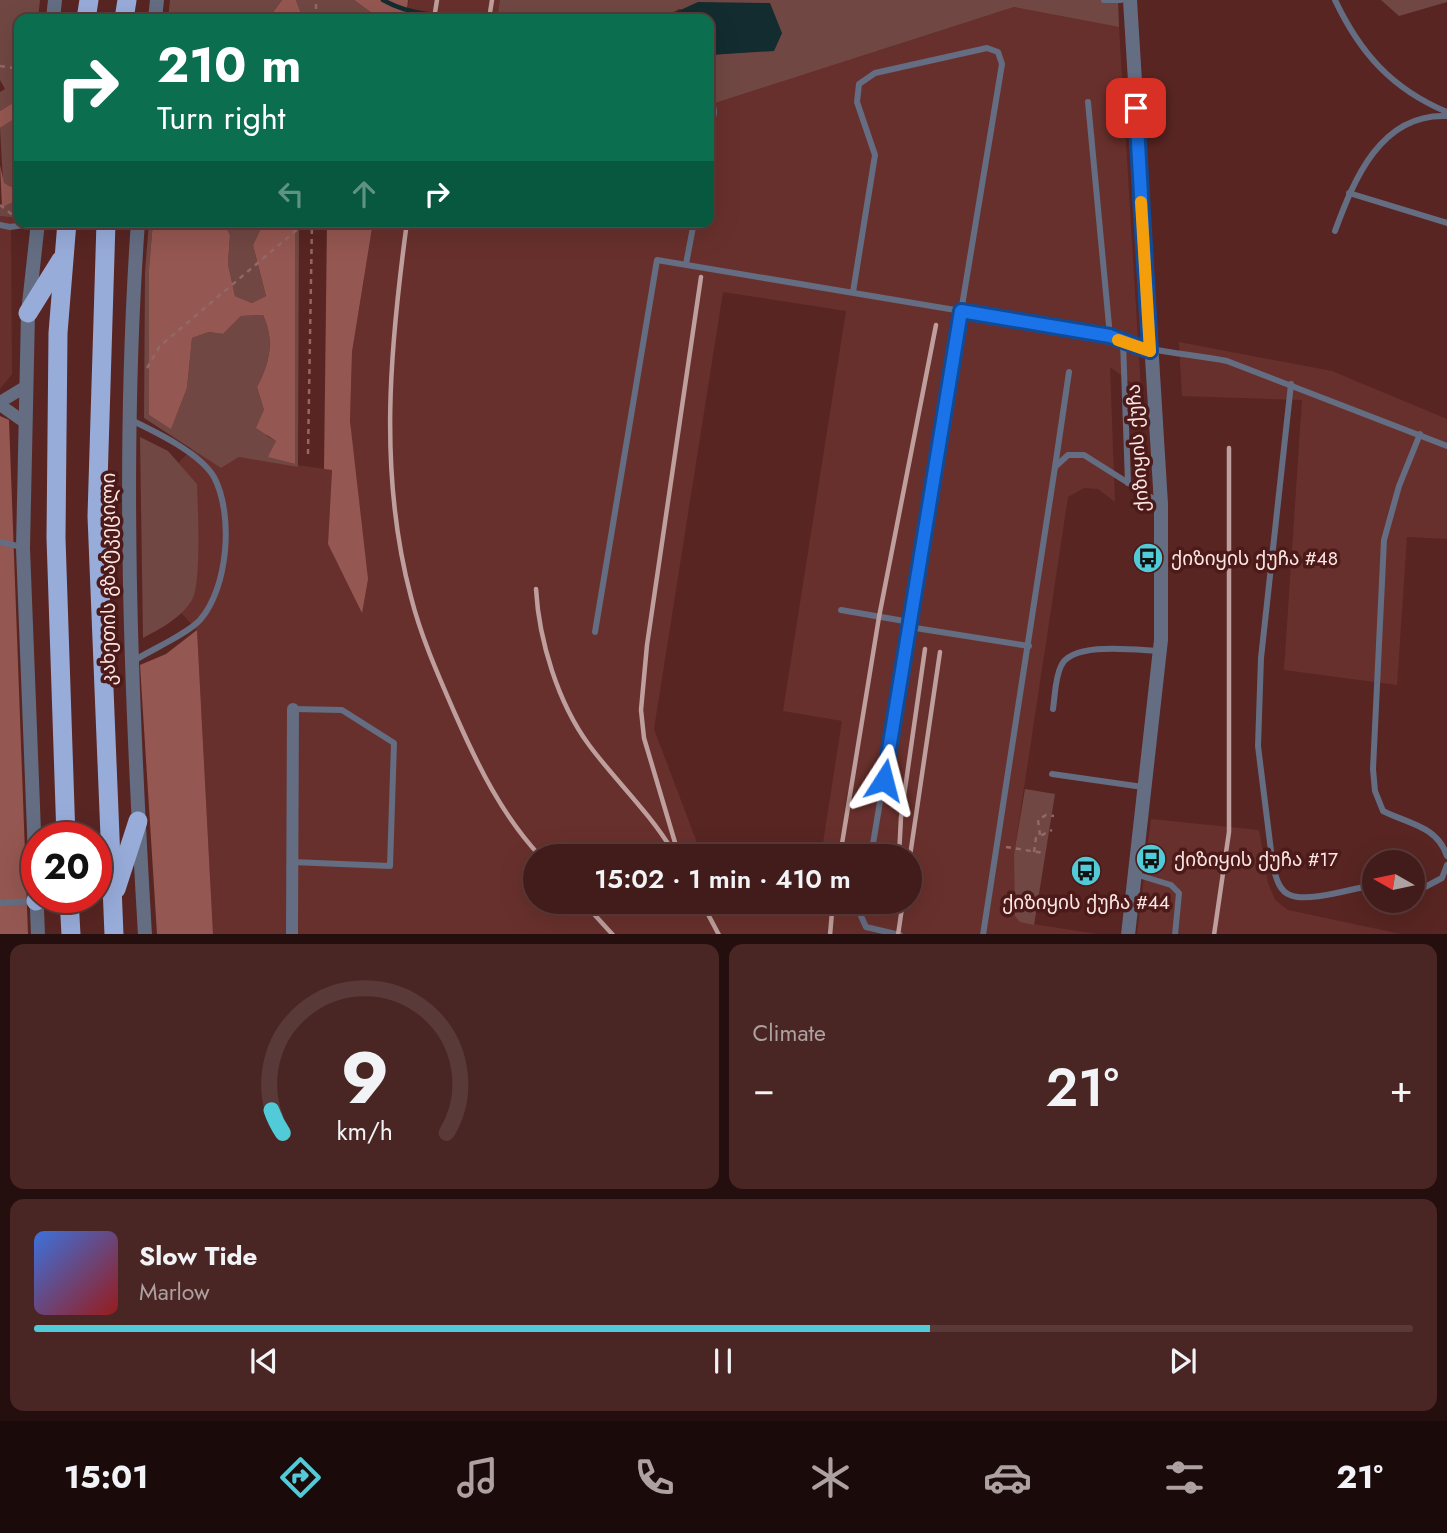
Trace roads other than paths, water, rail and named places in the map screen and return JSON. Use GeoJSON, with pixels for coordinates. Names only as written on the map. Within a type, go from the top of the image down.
{"type":"FeatureCollection","features":[{"type":"Feature","properties":{"kind":"highway"},"geometry":{"type":"LineString","coordinates":[[65,822],[55,538],[62,259],[66,228]]}},
{"type":"Feature","properties":{"kind":"highway","name":"კახეთის გზატკეცილი"},"geometry":{"type":"LineString","coordinates":[[106,228],[97,516],[114,934]]}},
{"type":"Feature","properties":{"kind":"highway"},"geometry":{"type":"LineString","coordinates":[[28,313],[62,259]]}},
{"type":"Feature","properties":{"kind":"highway"},"geometry":{"type":"LineString","coordinates":[[59,822],[64,806]]}},
{"type":"Feature","properties":{"kind":"highway"},"geometry":{"type":"LineString","coordinates":[[113,900],[138,821]]}},
{"type":"Feature","properties":{"kind":"highway"},"geometry":{"type":"LineString","coordinates":[[70,913],[71,934]]}},
{"type":"Feature","properties":{"kind":"street","name":"ქიზიყის ქუჩა"},"geometry":{"type":"LineString","coordinates":[[1128,934],[1160,651],[1161,504],[1130,0]]}},
{"type":"Feature","properties":{"kind":"street"},"geometry":{"type":"LineString","coordinates":[[34,822],[23,548],[23,421],[28,313],[37,228]]}},
{"type":"Feature","properties":{"kind":"street","name":"კახეთის გზატკეცილი"},"geometry":{"type":"LineString","coordinates":[[138,228],[131,420],[130,663],[145,934]]}},
{"type":"Feature","properties":{"kind":"street"},"geometry":{"type":"LineString","coordinates":[[23,421],[0,403],[25,387]]}},
{"type":"Feature","properties":{"kind":"street"},"geometry":{"type":"LineString","coordinates":[[292,934],[293,709]]}},
{"type":"Feature","properties":{"kind":"street"},"geometry":{"type":"LineString","coordinates":[[37,913],[38,934]]}},
{"type":"Feature","properties":{"kind":"lane"},"geometry":{"type":"LineString","coordinates":[[1104,0],[1121,0]]}},
{"type":"Feature","properties":{"kind":"lane"},"geometry":{"type":"LineString","coordinates":[[1335,0],[1352,37],[1381,70],[1419,100],[1447,114]]}},
{"type":"Feature","properties":{"kind":"lane"},"geometry":{"type":"LineString","coordinates":[[853,292],[875,155],[858,102],[859,85],[875,72],[987,48],[998,52],[1002,64],[874,844]]}},
{"type":"Feature","properties":{"kind":"lane"},"geometry":{"type":"LineString","coordinates":[[1088,102],[1110,336]]}},
{"type":"Feature","properties":{"kind":"lane"},"geometry":{"type":"LineString","coordinates":[[1335,231],[1349,193],[1366,159],[1392,133],[1431,115],[1447,114]]}},
{"type":"Feature","properties":{"kind":"lane"},"geometry":{"type":"LineString","coordinates":[[1349,193],[1447,223]]}},
{"type":"Feature","properties":{"kind":"lane"},"geometry":{"type":"LineString","coordinates":[[686,264],[693,228]]}},
{"type":"Feature","properties":{"kind":"lane"},"geometry":{"type":"LineString","coordinates":[[595,632],[657,260],[1110,336],[1150,351],[1192,354],[1227,361],[1447,446]]}},
{"type":"Feature","properties":{"kind":"lane"},"geometry":{"type":"LineString","coordinates":[[1124,342],[1128,483]]}},
{"type":"Feature","properties":{"kind":"lane"},"geometry":{"type":"LineString","coordinates":[[983,934],[999,846],[1069,372]]}},
{"type":"Feature","properties":{"kind":"lane"},"geometry":{"type":"LineString","coordinates":[[1291,384],[1260,671],[1258,746],[1273,867],[1279,886],[1290,895],[1310,897],[1362,887]]}},
{"type":"Feature","properties":{"kind":"lane"},"geometry":{"type":"LineString","coordinates":[[130,663],[199,621],[216,596],[225,555],[225,517],[213,477],[175,441],[131,420]]}},
{"type":"Feature","properties":{"kind":"lane"},"geometry":{"type":"LineString","coordinates":[[1420,434],[1399,486],[1384,540],[1373,769],[1375,791],[1383,811],[1404,822],[1426,827],[1443,843],[1447,856]]}},
{"type":"Feature","properties":{"kind":"lane"},"geometry":{"type":"LineString","coordinates":[[1055,467],[1068,456],[1084,455],[1161,504]]}},
{"type":"Feature","properties":{"kind":"lane"},"geometry":{"type":"LineString","coordinates":[[0,542],[23,548]]}},
{"type":"Feature","properties":{"kind":"lane"},"geometry":{"type":"LineString","coordinates":[[841,610],[1029,646]]}},
{"type":"Feature","properties":{"kind":"lane"},"geometry":{"type":"LineString","coordinates":[[1053,709],[1061,666],[1071,654],[1095,650],[1160,651]]}},
{"type":"Feature","properties":{"kind":"lane"},"geometry":{"type":"LineString","coordinates":[[292,862],[390,866],[394,743],[342,710],[293,709]]}},
{"type":"Feature","properties":{"kind":"lane"},"geometry":{"type":"LineString","coordinates":[[1052,774],[1144,787]]}},
{"type":"Feature","properties":{"kind":"lane"},"geometry":{"type":"LineString","coordinates":[[1425,887],[1442,878],[1447,865]]}},
{"type":"Feature","properties":{"kind":"lane"},"geometry":{"type":"LineString","coordinates":[[1135,874],[1171,885],[1179,892],[1175,934]]}},
{"type":"Feature","properties":{"kind":"lane"},"geometry":{"type":"LineString","coordinates":[[0,904],[21,902]]}},
{"type":"Feature","properties":{"kind":"lane"},"geometry":{"type":"LineString","coordinates":[[862,914],[866,927],[900,934]]}},
{"type":"Feature","properties":{"kind":"water"},"geometry":{"type":"Polygon","coordinates":[[[698,2],[770,3],[782,33],[774,51],[714,55],[714,14],[672,14],[698,2]]]}},
{"type":"Feature","properties":{"kind":"waterway"},"geometry":{"type":"LineString","coordinates":[[383,0],[400,8],[428,14]]}},
{"type":"Feature","properties":{"kind":"railway"},"geometry":{"type":"LineString","coordinates":[[435,14],[437,0]]}},
{"type":"Feature","properties":{"kind":"railway"},"geometry":{"type":"LineString","coordinates":[[490,14],[492,0]]}},
{"type":"Feature","properties":{"kind":"railway"},"geometry":{"type":"LineString","coordinates":[[406,228],[396,316],[390,410],[394,504],[401,550],[420,627],[464,735],[503,807],[530,844]]}},
{"type":"Feature","properties":{"kind":"railway"},"geometry":{"type":"LineString","coordinates":[[675,844],[644,738],[641,710],[647,645],[701,277]]}},
{"type":"Feature","properties":{"kind":"railway"},"geometry":{"type":"LineString","coordinates":[[842,844],[879,617],[936,325]]}},
{"type":"Feature","properties":{"kind":"railway"},"geometry":{"type":"LineString","coordinates":[[1214,934],[1229,832],[1229,448]]}},
{"type":"Feature","properties":{"kind":"railway"},"geometry":{"type":"LineString","coordinates":[[536,589],[546,650],[568,710],[589,745],[668,844]]}},
{"type":"Feature","properties":{"kind":"railway"},"geometry":{"type":"LineString","coordinates":[[900,844],[901,817],[925,649]]}},
{"type":"Feature","properties":{"kind":"railway"},"geometry":{"type":"LineString","coordinates":[[912,844],[940,652]]}},
{"type":"Feature","properties":{"kind":"railway"},"geometry":{"type":"LineString","coordinates":[[594,914],[612,934]]}},
{"type":"Feature","properties":{"kind":"railway"},"geometry":{"type":"LineString","coordinates":[[708,914],[718,934]]}},
{"type":"Feature","properties":{"kind":"railway"},"geometry":{"type":"LineString","coordinates":[[830,934],[832,914]]}},
{"type":"Feature","properties":{"kind":"railway"},"geometry":{"type":"LineString","coordinates":[[898,934],[901,914]]}},
{"type":"Feature","properties":{"kind":"place","name":"ქიზიყის ქუჩა #48"},"geometry":{"type":"Point","coordinates":[1148,558]}},
{"type":"Feature","properties":{"kind":"place","name":"ქიზიყის ქუჩა #17"},"geometry":{"type":"Point","coordinates":[1151,859]}},
{"type":"Feature","properties":{"kind":"place","name":"ქიზიყის ქუჩა #44"},"geometry":{"type":"Point","coordinates":[1086,871]}}]}
